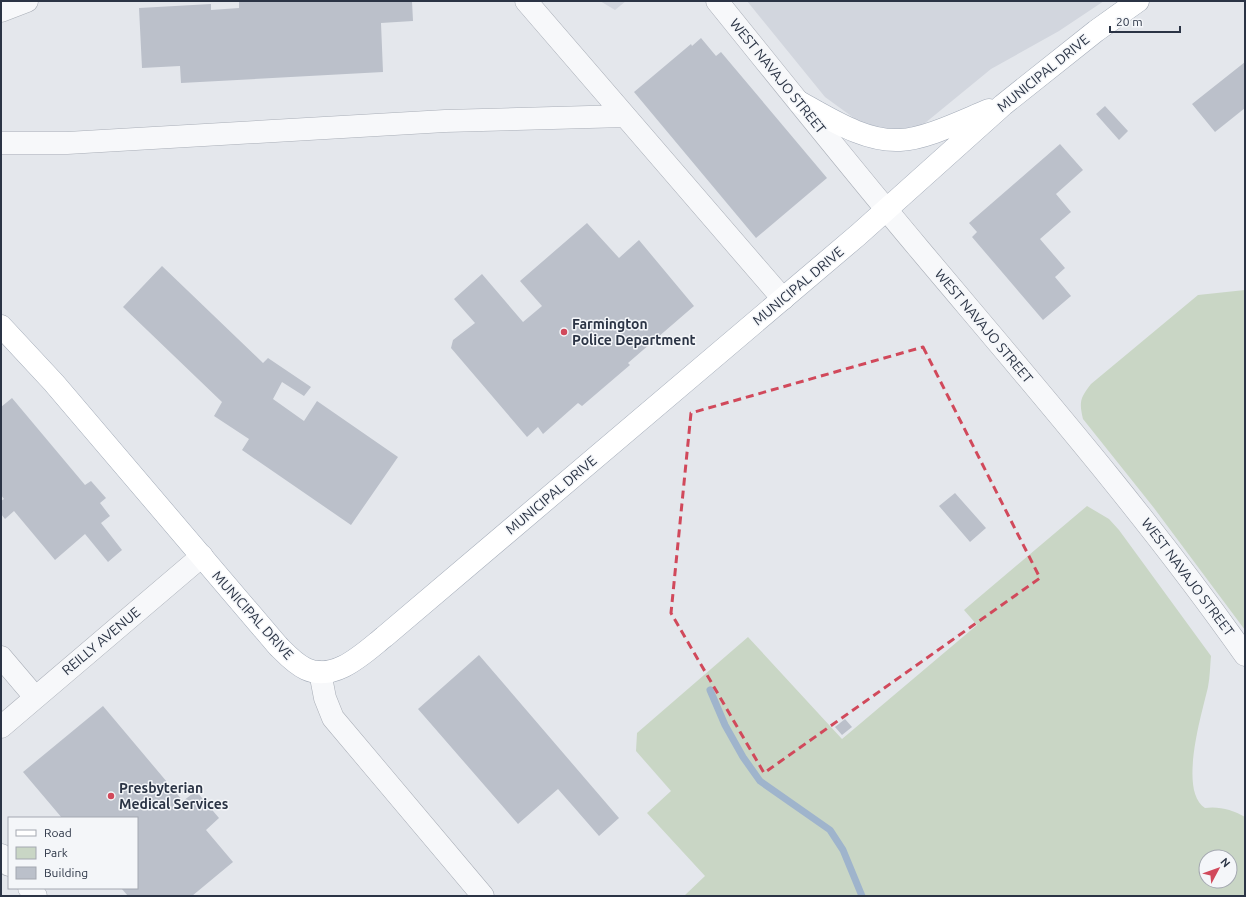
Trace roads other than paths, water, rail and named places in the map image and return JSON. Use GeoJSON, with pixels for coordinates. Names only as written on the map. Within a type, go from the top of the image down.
{"type":"FeatureCollection","features":[{"type":"Feature","properties":{"kind":"main road","name":"MUNICIPAL DRIVE"},"geometry":{"type":"LineString","coordinates":[[1,326],[54,383],[278,646],[306,670],[320,672],[340,668],[357,659],[384,637],[783,299],[1003,105],[1096,30],[1138,1]]}},
{"type":"Feature","properties":{"kind":"main road"},"geometry":{"type":"LineString","coordinates":[[799,102],[858,132],[886,140],[901,140],[921,136],[1003,105]]}},
{"type":"Feature","properties":{"kind":"street"},"geometry":{"type":"LineString","coordinates":[[1,11],[27,1]]}},
{"type":"Feature","properties":{"kind":"street"},"geometry":{"type":"LineString","coordinates":[[526,1],[783,299]]}},
{"type":"Feature","properties":{"kind":"street","name":"WEST NAVAJO STREET"},"geometry":{"type":"LineString","coordinates":[[717,1],[886,209],[1142,515],[1188,575],[1245,655]]}},
{"type":"Feature","properties":{"kind":"street"},"geometry":{"type":"LineString","coordinates":[[1,143],[67,143],[445,121],[625,116]]}},
{"type":"Feature","properties":{"kind":"street","name":"REILLY AVENUE"},"geometry":{"type":"LineString","coordinates":[[1,727],[202,556]]}},
{"type":"Feature","properties":{"kind":"street"},"geometry":{"type":"LineString","coordinates":[[1,657],[35,697]]}},
{"type":"Feature","properties":{"kind":"street"},"geometry":{"type":"LineString","coordinates":[[320,672],[325,698],[333,718],[483,896]]}},
{"type":"Feature","properties":{"kind":"street"},"geometry":{"type":"LineString","coordinates":[[1,855],[8,864]]}},
{"type":"Feature","properties":{"kind":"waterway"},"geometry":{"type":"LineString","coordinates":[[710,690],[725,725],[743,757],[760,781],[830,830],[843,850],[862,896]]}},
{"type":"Feature","properties":{"kind":"place","name":"Farmington Police Department"},"geometry":{"type":"Point","coordinates":[564,332]}},
{"type":"Feature","properties":{"kind":"place","name":"Presbyterian Medical Services"},"geometry":{"type":"Point","coordinates":[111,796]}}]}
